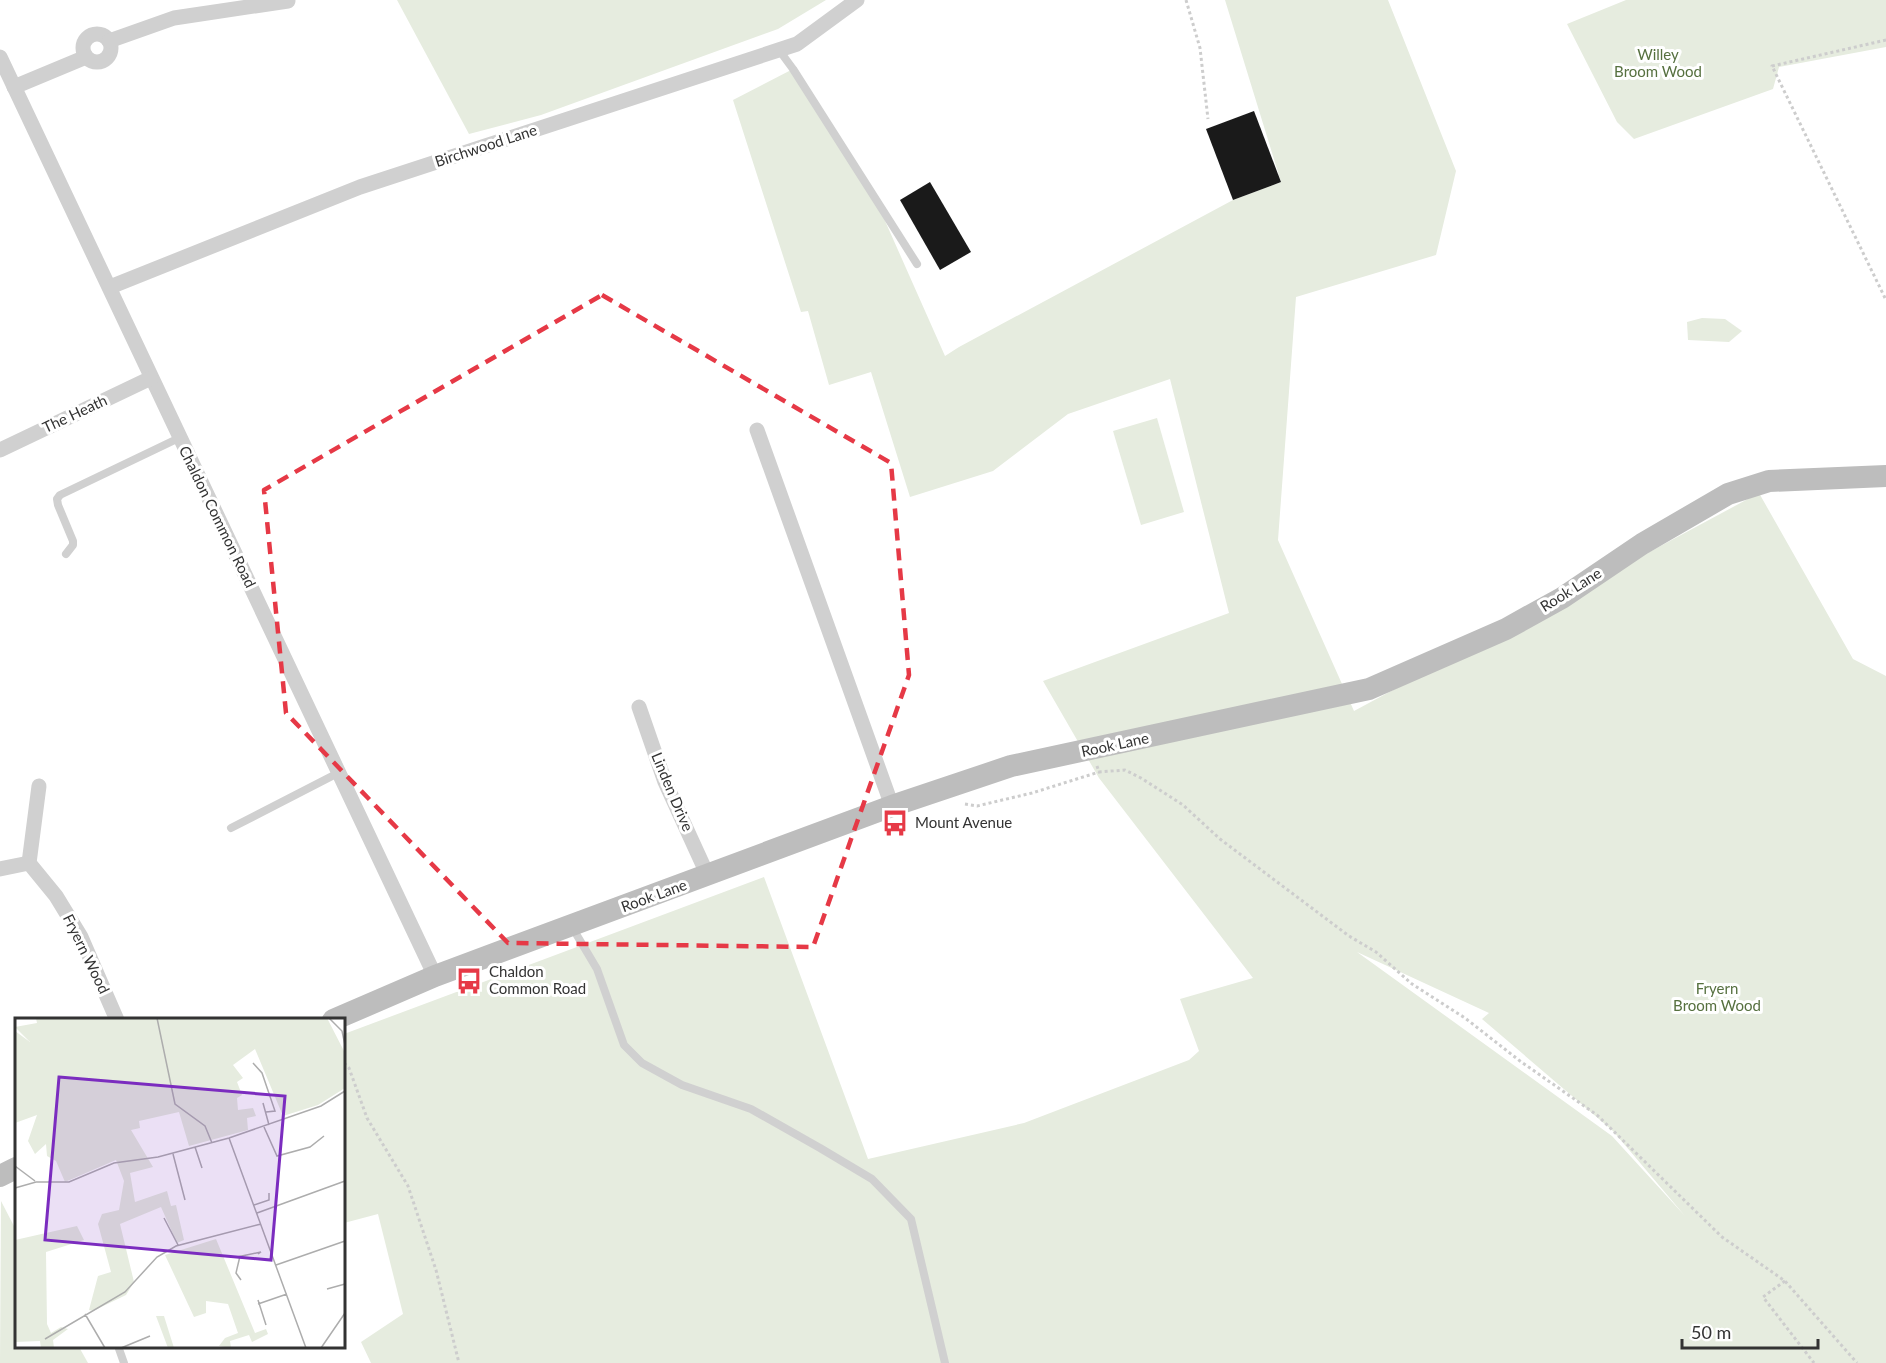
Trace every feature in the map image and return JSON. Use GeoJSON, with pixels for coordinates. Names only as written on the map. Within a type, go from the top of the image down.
{"type":"FeatureCollection","features":[{"type":"Feature","properties":{"kind":"main road","name":"Rook Lane"},"geometry":{"type":"LineString","coordinates":[[338,1018],[435,976],[892,806],[1011,766],[1369,689],[1506,629],[1562,598],[1641,544],[1728,494],[1769,481],[1886,476]]}},
{"type":"Feature","properties":{"kind":"main road"},"geometry":{"type":"LineString","coordinates":[[0,1176],[15,1168]]}},
{"type":"Feature","properties":{"kind":"street","name":"Birchwood Lane"},"geometry":{"type":"LineString","coordinates":[[110,287],[360,187],[797,44],[857,0]]}},
{"type":"Feature","properties":{"kind":"street"},"geometry":{"type":"LineString","coordinates":[[14,87],[86,57],[92,62],[104,61],[111,51],[109,41],[174,18],[259,2],[288,1]]}},
{"type":"Feature","properties":{"kind":"street","name":"Chaldon Common Road"},"geometry":{"type":"LineString","coordinates":[[0,57],[435,976]]}},
{"type":"Feature","properties":{"kind":"street","name":"The Heath"},"geometry":{"type":"LineString","coordinates":[[0,450],[151,378]]}},
{"type":"Feature","properties":{"kind":"street"},"geometry":{"type":"LineString","coordinates":[[757,430],[892,806]]}},
{"type":"Feature","properties":{"kind":"street","name":"Linden Drive"},"geometry":{"type":"LineString","coordinates":[[639,707],[665,782],[708,876]]}},
{"type":"Feature","properties":{"kind":"street"},"geometry":{"type":"LineString","coordinates":[[0,869],[29,863],[39,786]]}},
{"type":"Feature","properties":{"kind":"street","name":"Fryern Wood"},"geometry":{"type":"LineString","coordinates":[[29,863],[56,896],[81,937],[116,1018]]}},
{"type":"Feature","properties":{"kind":"lane"},"geometry":{"type":"LineString","coordinates":[[779,50],[917,264]]}},
{"type":"Feature","properties":{"kind":"lane"},"geometry":{"type":"LineString","coordinates":[[66,554],[73,541],[57,505],[60,495],[180,438]]}},
{"type":"Feature","properties":{"kind":"lane"},"geometry":{"type":"LineString","coordinates":[[231,828],[340,772]]}},
{"type":"Feature","properties":{"kind":"lane"},"geometry":{"type":"LineString","coordinates":[[572,926],[597,969],[624,1044],[642,1063],[682,1085],[751,1109],[820,1148],[872,1179],[910,1219],[945,1363]]}},
{"type":"Feature","properties":{"kind":"lane"},"geometry":{"type":"LineString","coordinates":[[117,1348],[124,1363]]}},
{"type":"Feature","properties":{"kind":"path"},"geometry":{"type":"LineString","coordinates":[[1186,0],[1200,48],[1208,119]]}},
{"type":"Feature","properties":{"kind":"path"},"geometry":{"type":"LineString","coordinates":[[1886,40],[1772,66],[1886,300]]}},
{"type":"Feature","properties":{"kind":"path"},"geometry":{"type":"LineString","coordinates":[[1090,750],[1099,772]]}},
{"type":"Feature","properties":{"kind":"path"},"geometry":{"type":"LineString","coordinates":[[945,788],[961,803],[976,806],[1032,793],[1099,772],[1125,770],[1141,778],[1183,805],[1220,839],[1349,936],[1376,952],[1412,984],[1465,1018],[1597,1115],[1722,1238],[1785,1281],[1857,1363]]}},
{"type":"Feature","properties":{"kind":"path"},"geometry":{"type":"LineString","coordinates":[[345,1064],[349,1068],[367,1118],[408,1186],[436,1270],[459,1363]]}},
{"type":"Feature","properties":{"kind":"path"},"geometry":{"type":"LineString","coordinates":[[1785,1281],[1763,1297],[1814,1363]]}},
{"type":"Feature","properties":{"kind":"highlighted area"},"geometry":{"type":"Polygon","coordinates":[[[602,295],[891,463],[909,675],[813,947],[508,943],[286,713],[264,490],[602,295]]]}},
{"type":"Feature","properties":{"kind":"green space"},"geometry":{"type":"Polygon","coordinates":[[[397,0],[826,0],[778,29],[541,115],[469,134],[397,0]]]}},
{"type":"Feature","properties":{"kind":"green space","name":"Fryern Broom Wood"},"geometry":{"type":"Polygon","coordinates":[[[1225,0],[1388,0],[1456,171],[1436,255],[1296,297],[1278,540],[1354,711],[1759,493],[1853,659],[1886,676],[1886,1363],[371,1363],[361,1342],[403,1314],[378,1214],[345,1223],[345,1034],[764,877],[868,1159],[1024,1123],[1189,1060],[1199,1051],[1180,999],[1253,978],[1099,778],[1043,681],[1229,613],[1170,379],[1068,414],[993,471],[910,497],[871,372],[829,385],[808,311],[801,312],[733,100],[793,69],[874,196],[945,356],[1233,200],[1281,182],[1225,0]],[[1357,952],[1612,1136],[1685,1216],[1613,1131],[1482,1019],[1489,1013],[1357,952]]]}},
{"type":"Feature","properties":{"kind":"green space","name":"Willey Broom Wood"},"geometry":{"type":"Polygon","coordinates":[[[1626,0],[1886,0],[1886,47],[1779,67],[1773,89],[1634,139],[1617,122],[1567,24],[1626,0]]]}},
{"type":"Feature","properties":{"kind":"green space"},"geometry":{"type":"Polygon","coordinates":[[[1702,318],[1725,319],[1742,331],[1729,342],[1688,340],[1687,322],[1702,318]]]}},
{"type":"Feature","properties":{"kind":"green space"},"geometry":{"type":"Polygon","coordinates":[[[1157,418],[1184,512],[1141,525],[1113,431],[1157,418]]]}},
{"type":"Feature","properties":{"kind":"green space"},"geometry":{"type":"Polygon","coordinates":[[[1,1201],[15,1228],[15,1348],[80,1348],[88,1363],[0,1363],[1,1201]]]}},
{"type":"Feature","properties":{"kind":"building"},"geometry":{"type":"Polygon","coordinates":[[[1254,111],[1281,182],[1233,200],[1206,129],[1254,111]]]}},
{"type":"Feature","properties":{"kind":"building"},"geometry":{"type":"Polygon","coordinates":[[[930,182],[971,252],[940,270],[900,200],[930,182]]]}},
{"type":"Feature","properties":{"kind":"place","name":"Mount Avenue"},"geometry":{"type":"Point","coordinates":[895,823]}},
{"type":"Feature","properties":{"kind":"place","name":"Chaldon Common Road"},"geometry":{"type":"Point","coordinates":[469,981]}}]}
